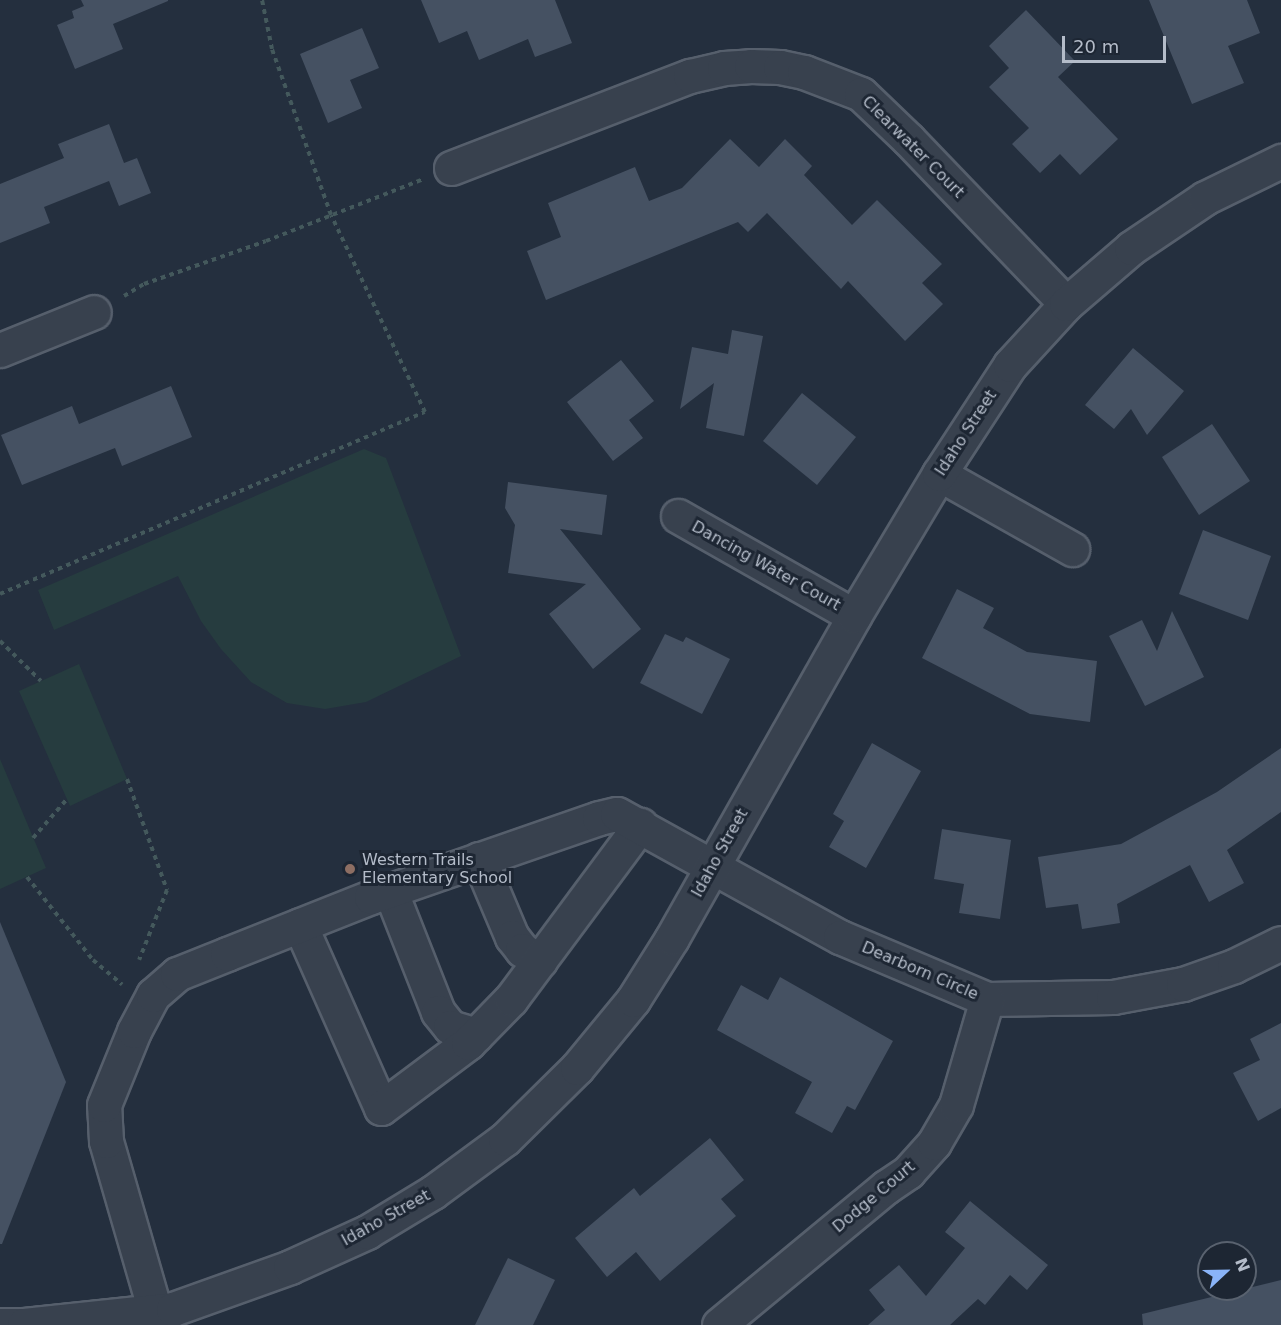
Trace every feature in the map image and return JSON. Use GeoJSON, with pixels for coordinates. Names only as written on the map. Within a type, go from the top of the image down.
{"type":"FeatureCollection","features":[{"type":"Feature","properties":{"kind":"street","name":"Clearwater Court"},"geometry":{"type":"LineString","coordinates":[[451,168],[690,76],[724,68],[780,67],[804,72],[861,93],[1066,304]]}},
{"type":"Feature","properties":{"kind":"street","name":"Idaho Street"},"geometry":{"type":"LineString","coordinates":[[0,1325],[168,1315],[290,1267],[367,1232],[433,1192],[505,1139],[577,1068],[633,1000],[713,867],[854,616],[939,474],[1010,365],[1066,304],[1131,248],[1205,198],[1281,161]]}},
{"type":"Feature","properties":{"kind":"street"},"geometry":{"type":"LineString","coordinates":[[0,350],[94,312]]}},
{"type":"Feature","properties":{"kind":"street"},"geometry":{"type":"LineString","coordinates":[[939,474],[1072,549]]}},
{"type":"Feature","properties":{"kind":"street","name":"Dancing Water Court"},"geometry":{"type":"LineString","coordinates":[[678,516],[854,616]]}},
{"type":"Feature","properties":{"kind":"street","name":"Dearborn Circle"},"geometry":{"type":"LineString","coordinates":[[168,1315],[106,1141],[104,1105],[134,1031],[153,995],[177,974],[390,890],[479,859],[617,814],[849,941],[987,999],[1113,997],[1184,984],[1234,966],[1281,943]]}},
{"type":"Feature","properties":{"kind":"street"},"geometry":{"type":"LineString","coordinates":[[300,925],[381,1108],[476,1035],[511,999],[640,825]]}},
{"type":"Feature","properties":{"kind":"street"},"geometry":{"type":"LineString","coordinates":[[479,859],[512,937],[522,950],[540,961]]}},
{"type":"Feature","properties":{"kind":"street"},"geometry":{"type":"LineString","coordinates":[[390,890],[438,1012],[450,1027],[476,1035]]}},
{"type":"Feature","properties":{"kind":"street","name":"Dodge Court"},"geometry":{"type":"LineString","coordinates":[[719,1325],[886,1187],[908,1172],[934,1143],[956,1105],[987,999]]}},
{"type":"Feature","properties":{"kind":"path"},"geometry":{"type":"LineString","coordinates":[[0,594],[425,412],[331,215],[272,49],[262,0]]}},
{"type":"Feature","properties":{"kind":"path"},"geometry":{"type":"LineString","coordinates":[[94,312],[144,284],[451,168]]}},
{"type":"Feature","properties":{"kind":"path"},"geometry":{"type":"LineString","coordinates":[[0,641],[40,681]]}},
{"type":"Feature","properties":{"kind":"path"},"geometry":{"type":"LineString","coordinates":[[127,779],[167,890],[136,966]]}},
{"type":"Feature","properties":{"kind":"path"},"geometry":{"type":"LineString","coordinates":[[33,838],[66,799]]}},
{"type":"Feature","properties":{"kind":"path"},"geometry":{"type":"LineString","coordinates":[[27,877],[93,960],[128,988]]}},
{"type":"Feature","properties":{"kind":"green space"},"geometry":{"type":"Polygon","coordinates":[[[364,449],[386,458],[461,656],[366,702],[325,709],[287,703],[251,682],[221,649],[201,621],[178,576],[54,630],[38,590],[364,449]]]}},
{"type":"Feature","properties":{"kind":"green space"},"geometry":{"type":"Polygon","coordinates":[[[79,664],[127,779],[70,806],[19,691],[79,664]]]}},
{"type":"Feature","properties":{"kind":"green space"},"geometry":{"type":"Polygon","coordinates":[[[0,759],[46,868],[0,889],[0,759]]]}},
{"type":"Feature","properties":{"kind":"building"},"geometry":{"type":"Polygon","coordinates":[[[81,0],[168,1],[113,24],[123,49],[75,69],[57,25],[74,18],[72,11],[84,6],[81,0]]]}},
{"type":"Feature","properties":{"kind":"building"},"geometry":{"type":"Polygon","coordinates":[[[421,0],[555,0],[572,43],[535,57],[528,39],[479,60],[467,31],[439,43],[421,0]]]}},
{"type":"Feature","properties":{"kind":"building"},"geometry":{"type":"Polygon","coordinates":[[[1149,0],[1247,0],[1260,33],[1228,46],[1244,83],[1192,104],[1149,0]]]}},
{"type":"Feature","properties":{"kind":"building"},"geometry":{"type":"Polygon","coordinates":[[[1026,10],[1075,61],[1058,77],[1118,139],[1080,175],[1060,154],[1040,173],[1012,144],[1029,128],[989,87],[1009,68],[989,46],[1026,10]]]}},
{"type":"Feature","properties":{"kind":"building"},"geometry":{"type":"Polygon","coordinates":[[[362,28],[379,68],[350,80],[362,108],[328,123],[300,54],[362,28]]]}},
{"type":"Feature","properties":{"kind":"building"},"geometry":{"type":"Polygon","coordinates":[[[109,124],[124,163],[137,158],[151,193],[119,206],[109,181],[44,207],[50,223],[0,243],[0,184],[64,158],[58,144],[109,124]]]}},
{"type":"Feature","properties":{"kind":"building"},"geometry":{"type":"Polygon","coordinates":[[[730,139],[759,167],[785,139],[812,166],[804,175],[852,225],[877,200],[942,264],[922,283],[943,304],[905,341],[848,281],[841,289],[767,213],[748,232],[738,222],[546,300],[527,251],[561,237],[548,203],[635,167],[649,201],[682,188],[730,139]]]}},
{"type":"Feature","properties":{"kind":"building"},"geometry":{"type":"Polygon","coordinates":[[[732,330],[763,336],[744,436],[706,428],[714,383],[680,409],[692,347],[728,354],[732,330]]]}},
{"type":"Feature","properties":{"kind":"building"},"geometry":{"type":"Polygon","coordinates":[[[1133,348],[1184,391],[1147,435],[1131,409],[1114,429],[1085,405],[1133,348]]]}},
{"type":"Feature","properties":{"kind":"building"},"geometry":{"type":"Polygon","coordinates":[[[621,360],[654,401],[629,420],[643,438],[613,461],[567,402],[621,360]]]}},
{"type":"Feature","properties":{"kind":"building"},"geometry":{"type":"Polygon","coordinates":[[[171,386],[192,437],[122,466],[115,448],[22,485],[1,435],[72,406],[79,424],[171,386]]]}},
{"type":"Feature","properties":{"kind":"building"},"geometry":{"type":"Polygon","coordinates":[[[802,393],[856,437],[817,485],[763,441],[802,393]]]}},
{"type":"Feature","properties":{"kind":"building"},"geometry":{"type":"Polygon","coordinates":[[[1212,424],[1250,481],[1199,515],[1162,457],[1212,424]]]}},
{"type":"Feature","properties":{"kind":"building"},"geometry":{"type":"Polygon","coordinates":[[[508,482],[607,495],[602,535],[560,529],[641,629],[593,669],[549,614],[586,584],[508,573],[515,525],[505,508],[508,482]]]}},
{"type":"Feature","properties":{"kind":"building"},"geometry":{"type":"Polygon","coordinates":[[[1203,530],[1271,556],[1248,620],[1179,594],[1203,530]]]}},
{"type":"Feature","properties":{"kind":"building"},"geometry":{"type":"Polygon","coordinates":[[[957,589],[994,608],[983,628],[1027,652],[1097,661],[1090,722],[1030,714],[922,658],[957,589]]]}},
{"type":"Feature","properties":{"kind":"building"},"geometry":{"type":"Polygon","coordinates":[[[1172,611],[1204,677],[1145,706],[1109,636],[1142,620],[1157,651],[1172,611]]]}},
{"type":"Feature","properties":{"kind":"building"},"geometry":{"type":"Polygon","coordinates":[[[665,634],[683,642],[686,637],[730,659],[702,714],[640,683],[665,634]]]}},
{"type":"Feature","properties":{"kind":"building"},"geometry":{"type":"Polygon","coordinates":[[[872,743],[921,771],[866,868],[829,847],[844,821],[833,814],[872,743]]]}},
{"type":"Feature","properties":{"kind":"building"},"geometry":{"type":"Polygon","coordinates":[[[1281,748],[1281,812],[1227,850],[1244,883],[1209,902],[1190,865],[1117,904],[1120,923],[1082,929],[1078,904],[1046,908],[1038,857],[1121,844],[1217,792],[1281,748]]]}},
{"type":"Feature","properties":{"kind":"building"},"geometry":{"type":"Polygon","coordinates":[[[942,829],[1011,840],[1000,919],[959,913],[964,884],[934,879],[942,829]]]}},
{"type":"Feature","properties":{"kind":"building"},"geometry":{"type":"Polygon","coordinates":[[[0,922],[66,1082],[2,1244],[0,1244],[0,922]]]}},
{"type":"Feature","properties":{"kind":"building"},"geometry":{"type":"Polygon","coordinates":[[[780,977],[893,1041],[855,1110],[847,1106],[832,1133],[795,1113],[812,1082],[717,1030],[741,985],[768,1000],[780,977]]]}},
{"type":"Feature","properties":{"kind":"building"},"geometry":{"type":"Polygon","coordinates":[[[1281,1023],[1281,1108],[1258,1121],[1233,1073],[1260,1060],[1250,1039],[1281,1023]]]}},
{"type":"Feature","properties":{"kind":"building"},"geometry":{"type":"Polygon","coordinates":[[[710,1138],[744,1180],[721,1199],[736,1216],[660,1281],[636,1252],[607,1277],[575,1238],[634,1188],[640,1196],[710,1138]]]}},
{"type":"Feature","properties":{"kind":"building"},"geometry":{"type":"Polygon","coordinates":[[[970,1201],[1048,1265],[1027,1290],[1010,1275],[985,1305],[978,1299],[950,1325],[868,1325],[885,1310],[869,1290],[899,1265],[926,1296],[965,1248],[945,1232],[970,1201]]]}},
{"type":"Feature","properties":{"kind":"building"},"geometry":{"type":"Polygon","coordinates":[[[508,1258],[555,1280],[533,1325],[475,1325],[508,1258]]]}},
{"type":"Feature","properties":{"kind":"building"},"geometry":{"type":"Polygon","coordinates":[[[1281,1280],[1281,1325],[1143,1325],[1142,1314],[1197,1301],[1257,1301],[1257,1286],[1281,1280]]]}},
{"type":"Feature","properties":{"kind":"place","name":"Western Trails Elementary School"},"geometry":{"type":"Point","coordinates":[350,869]}}]}
